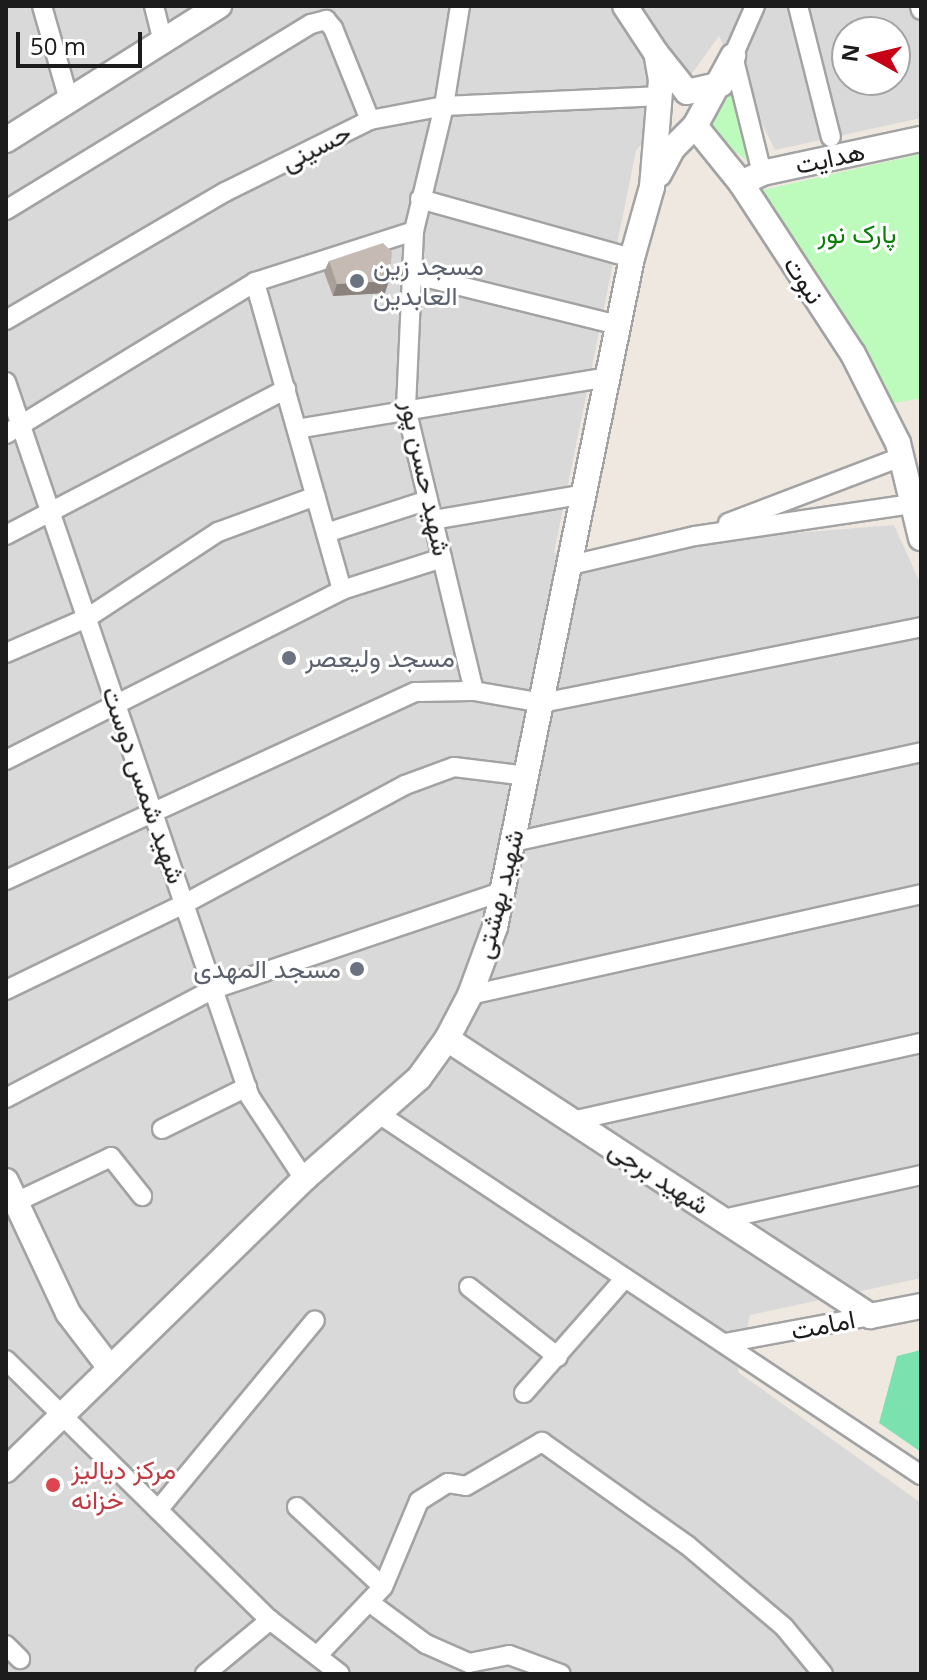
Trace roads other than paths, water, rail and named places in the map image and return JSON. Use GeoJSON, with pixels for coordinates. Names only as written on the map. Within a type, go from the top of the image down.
{"type":"FeatureCollection","features":[{"type":"Feature","properties":{"kind":"street"},"geometry":{"type":"LineString","coordinates":[[42,6],[69,100]]}},
{"type":"Feature","properties":{"kind":"street"},"geometry":{"type":"LineString","coordinates":[[154,6],[163,41]]}},
{"type":"Feature","properties":{"kind":"street"},"geometry":{"type":"LineString","coordinates":[[6,140],[219,6]]}},
{"type":"Feature","properties":{"kind":"street","name":"شهید حسن پور"},"geometry":{"type":"LineString","coordinates":[[460,6],[444,106],[414,231],[406,408],[474,691]]}},
{"type":"Feature","properties":{"kind":"street","name":"شهید بهشتی"},"geometry":{"type":"LineString","coordinates":[[625,6],[687,92],[721,84]]}},
{"type":"Feature","properties":{"kind":"street"},"geometry":{"type":"LineString","coordinates":[[752,178],[733,56],[755,6]]}},
{"type":"Feature","properties":{"kind":"street"},"geometry":{"type":"LineString","coordinates":[[798,6],[831,137]]}},
{"type":"Feature","properties":{"kind":"street"},"geometry":{"type":"LineString","coordinates":[[6,210],[311,24],[326,20],[333,28],[370,120]]}},
{"type":"Feature","properties":{"kind":"street","name":"شهید بهشتی"},"geometry":{"type":"LineString","coordinates":[[6,1470],[304,1179],[419,1078],[447,1039],[470,995],[503,891],[632,258],[652,187],[662,96],[656,53]]}},
{"type":"Feature","properties":{"kind":"street","name":"شهید بهشتی"},"geometry":{"type":"LineString","coordinates":[[652,187],[673,148],[695,126],[721,84],[733,56]]}},
{"type":"Feature","properties":{"kind":"street","name":"حسینی"},"geometry":{"type":"LineString","coordinates":[[6,320],[225,192],[370,120],[444,106],[662,96]]}},
{"type":"Feature","properties":{"kind":"street","name":"نبوت"},"geometry":{"type":"LineString","coordinates":[[695,126],[752,178],[907,446],[912,504],[921,538]]}},
{"type":"Feature","properties":{"kind":"street","name":"هدایت"},"geometry":{"type":"LineString","coordinates":[[752,178],[921,139]]}},
{"type":"Feature","properties":{"kind":"street"},"geometry":{"type":"LineString","coordinates":[[420,199],[632,258]]}},
{"type":"Feature","properties":{"kind":"street"},"geometry":{"type":"LineString","coordinates":[[14,431],[255,282],[414,231]]}},
{"type":"Feature","properties":{"kind":"street"},"geometry":{"type":"LineString","coordinates":[[412,274],[618,325]]}},
{"type":"Feature","properties":{"kind":"street"},"geometry":{"type":"LineString","coordinates":[[255,282],[342,590]]}},
{"type":"Feature","properties":{"kind":"street"},"geometry":{"type":"LineString","coordinates":[[297,429],[406,408],[608,377]]}},
{"type":"Feature","properties":{"kind":"street","name":"شهید شمس دوست"},"geometry":{"type":"LineString","coordinates":[[6,382],[14,431],[51,514],[247,1087],[304,1179]]}},
{"type":"Feature","properties":{"kind":"street"},"geometry":{"type":"LineString","coordinates":[[6,535],[286,389]]}},
{"type":"Feature","properties":{"kind":"street"},"geometry":{"type":"LineString","coordinates":[[695,536],[907,446]]}},
{"type":"Feature","properties":{"kind":"street"},"geometry":{"type":"LineString","coordinates":[[433,520],[585,494]]}},
{"type":"Feature","properties":{"kind":"street"},"geometry":{"type":"LineString","coordinates":[[6,653],[87,618],[218,532],[316,496]]}},
{"type":"Feature","properties":{"kind":"street"},"geometry":{"type":"LineString","coordinates":[[326,533],[428,500]]}},
{"type":"Feature","properties":{"kind":"street"},"geometry":{"type":"LineString","coordinates":[[571,565],[695,536],[912,504]]}},
{"type":"Feature","properties":{"kind":"street"},"geometry":{"type":"LineString","coordinates":[[6,760],[342,590],[442,558]]}},
{"type":"Feature","properties":{"kind":"street"},"geometry":{"type":"LineString","coordinates":[[6,880],[152,809],[415,692],[474,691],[542,703],[921,627]]}},
{"type":"Feature","properties":{"kind":"street"},"geometry":{"type":"LineString","coordinates":[[513,842],[921,752]]}},
{"type":"Feature","properties":{"kind":"street"},"geometry":{"type":"LineString","coordinates":[[6,990],[184,904],[405,785],[454,767],[527,776]]}},
{"type":"Feature","properties":{"kind":"street"},"geometry":{"type":"LineString","coordinates":[[6,1098],[214,989],[503,891]]}},
{"type":"Feature","properties":{"kind":"street"},"geometry":{"type":"LineString","coordinates":[[470,995],[921,894]]}},
{"type":"Feature","properties":{"kind":"street","name":"شهید برجی"},"geometry":{"type":"LineString","coordinates":[[447,1039],[870,1316]]}},
{"type":"Feature","properties":{"kind":"street"},"geometry":{"type":"LineString","coordinates":[[572,1121],[921,1043]]}},
{"type":"Feature","properties":{"kind":"street"},"geometry":{"type":"LineString","coordinates":[[162,1129],[247,1087]]}},
{"type":"Feature","properties":{"kind":"street"},"geometry":{"type":"LineString","coordinates":[[379,1114],[921,1475]]}},
{"type":"Feature","properties":{"kind":"street"},"geometry":{"type":"LineString","coordinates":[[110,1368],[68,1313],[11,1192],[111,1157],[142,1196]]}},
{"type":"Feature","properties":{"kind":"street"},"geometry":{"type":"LineString","coordinates":[[723,1219],[921,1175]]}},
{"type":"Feature","properties":{"kind":"street"},"geometry":{"type":"LineString","coordinates":[[524,1393],[625,1278]]}},
{"type":"Feature","properties":{"kind":"street"},"geometry":{"type":"LineString","coordinates":[[469,1287],[558,1357]]}},
{"type":"Feature","properties":{"kind":"street","name":"امامت"},"geometry":{"type":"LineString","coordinates":[[725,1343],[921,1306]]}},
{"type":"Feature","properties":{"kind":"street"},"geometry":{"type":"LineString","coordinates":[[158,1510],[315,1320]]}},
{"type":"Feature","properties":{"kind":"street"},"geometry":{"type":"LineString","coordinates":[[6,1360],[270,1620],[331,1668],[369,1602],[383,1587],[419,1501],[448,1483],[466,1486],[542,1442],[687,1545],[784,1627],[823,1674]]}},
{"type":"Feature","properties":{"kind":"street"},"geometry":{"type":"LineString","coordinates":[[297,1507],[383,1587]]}},
{"type":"Feature","properties":{"kind":"street"},"geometry":{"type":"LineString","coordinates":[[369,1602],[426,1644],[469,1663],[509,1655],[561,1674]]}},
{"type":"Feature","properties":{"kind":"street"},"geometry":{"type":"LineString","coordinates":[[205,1674],[270,1620]]}},
{"type":"Feature","properties":{"kind":"street"},"geometry":{"type":"LineString","coordinates":[[6,1645],[20,1659]]}},
{"type":"Feature","properties":{"kind":"place","name":"مسجد زین العابدین"},"geometry":{"type":"Point","coordinates":[357,281]}},
{"type":"Feature","properties":{"kind":"place","name":"مسجد ولیعصر"},"geometry":{"type":"Point","coordinates":[289,658]}},
{"type":"Feature","properties":{"kind":"place","name":"مسجد المهدی"},"geometry":{"type":"Point","coordinates":[357,969]}},
{"type":"Feature","properties":{"kind":"place","name":"مرکز دیالیز خزانه"},"geometry":{"type":"Point","coordinates":[53,1485]}},
{"type":"Feature","properties":{"kind":"park label","name":"پارک نور"},"geometry":{"type":"Point","coordinates":[857,234]}}]}
